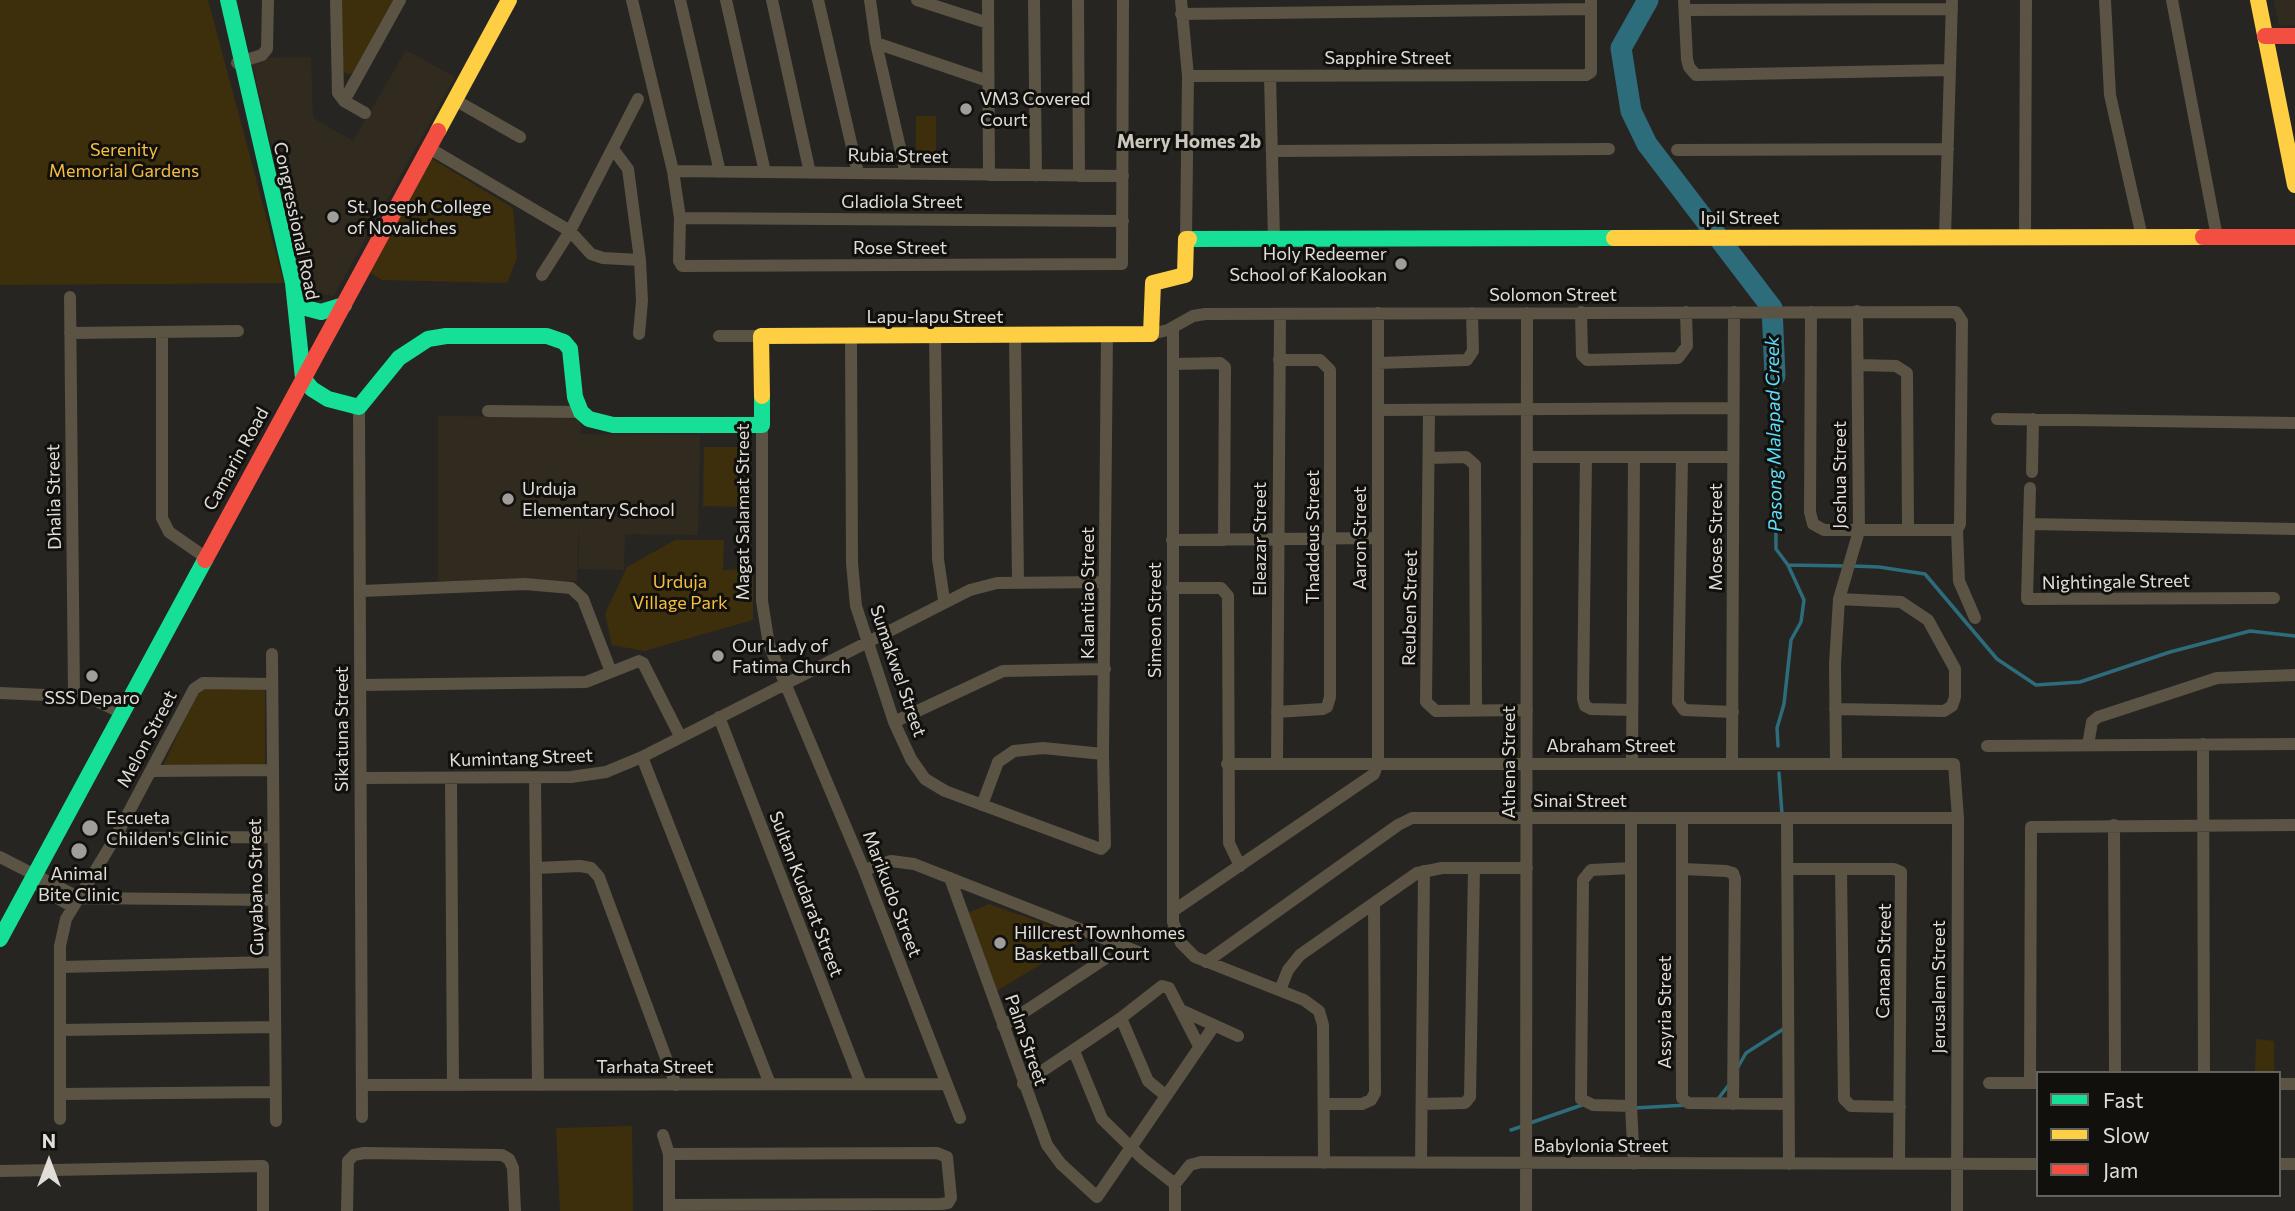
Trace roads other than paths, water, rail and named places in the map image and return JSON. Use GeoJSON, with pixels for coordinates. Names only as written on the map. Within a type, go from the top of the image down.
{"type":"FeatureCollection","features":[{"type":"Feature","properties":{"kind":"street","name":"Congressional Road"},"geometry":{"type":"LineString","coordinates":[[217,0],[242,66]]}},
{"type":"Feature","properties":{"kind":"street","name":"Congressional Road"},"geometry":{"type":"LineString","coordinates":[[228,0],[296,305],[303,378]]}},
{"type":"Feature","properties":{"kind":"street"},"geometry":{"type":"LineString","coordinates":[[242,66],[262,55],[267,49],[268,0]]}},
{"type":"Feature","properties":{"kind":"street"},"geometry":{"type":"LineString","coordinates":[[336,0],[337,83],[344,101],[365,113]]}},
{"type":"Feature","properties":{"kind":"street"},"geometry":{"type":"LineString","coordinates":[[344,101],[400,0]]}},
{"type":"Feature","properties":{"kind":"street","name":"Camarin Road"},"geometry":{"type":"LineString","coordinates":[[0,939],[509,0]]}},
{"type":"Feature","properties":{"kind":"street"},"geometry":{"type":"LineString","coordinates":[[632,0],[673,172],[680,218]]}},
{"type":"Feature","properties":{"kind":"street"},"geometry":{"type":"LineString","coordinates":[[680,0],[720,172]]}},
{"type":"Feature","properties":{"kind":"street"},"geometry":{"type":"LineString","coordinates":[[726,0],[765,172]]}},
{"type":"Feature","properties":{"kind":"street"},"geometry":{"type":"LineString","coordinates":[[772,0],[810,173]]}},
{"type":"Feature","properties":{"kind":"street"},"geometry":{"type":"LineString","coordinates":[[818,0],[858,173]]}},
{"type":"Feature","properties":{"kind":"street"},"geometry":{"type":"LineString","coordinates":[[870,0],[876,43],[906,174]]}},
{"type":"Feature","properties":{"kind":"street"},"geometry":{"type":"LineString","coordinates":[[917,0],[988,23]]}},
{"type":"Feature","properties":{"kind":"street"},"geometry":{"type":"LineString","coordinates":[[988,0],[989,175]]}},
{"type":"Feature","properties":{"kind":"street"},"geometry":{"type":"LineString","coordinates":[[1034,0],[1035,176]]}},
{"type":"Feature","properties":{"kind":"street"},"geometry":{"type":"LineString","coordinates":[[1078,0],[1079,176]]}},
{"type":"Feature","properties":{"kind":"street"},"geometry":{"type":"LineString","coordinates":[[1122,0],[1123,221]]}},
{"type":"Feature","properties":{"kind":"street"},"geometry":{"type":"LineString","coordinates":[[2025,237],[2026,0]]}},
{"type":"Feature","properties":{"kind":"street"},"geometry":{"type":"LineString","coordinates":[[2105,0],[2110,95],[2142,237]]}},
{"type":"Feature","properties":{"kind":"street"},"geometry":{"type":"LineString","coordinates":[[2172,0],[2217,237]]}},
{"type":"Feature","properties":{"kind":"street"},"geometry":{"type":"LineString","coordinates":[[2258,0],[2292,152],[2295,185]]}},
{"type":"Feature","properties":{"kind":"street"},"geometry":{"type":"LineString","coordinates":[[1151,334],[1153,283],[1185,275],[1188,76],[1181,7],[1591,4]]}},
{"type":"Feature","properties":{"kind":"street","name":"Sapphire Street"},"geometry":{"type":"LineString","coordinates":[[1188,76],[1589,75],[1591,4]]}},
{"type":"Feature","properties":{"kind":"street"},"geometry":{"type":"LineString","coordinates":[[1945,237],[1952,4],[1684,5],[1687,59],[1692,72],[1702,76],[1949,70]]}},
{"type":"Feature","properties":{"kind":"street"},"geometry":{"type":"LineString","coordinates":[[2265,36],[2295,36]]}},
{"type":"Feature","properties":{"kind":"street"},"geometry":{"type":"LineString","coordinates":[[876,43],[988,81]]}},
{"type":"Feature","properties":{"kind":"street"},"geometry":{"type":"LineString","coordinates":[[1270,76],[1274,239]]}},
{"type":"Feature","properties":{"kind":"street"},"geometry":{"type":"LineString","coordinates":[[542,275],[570,230],[638,99]]}},
{"type":"Feature","properties":{"kind":"street"},"geometry":{"type":"LineString","coordinates":[[455,100],[520,137]]}},
{"type":"Feature","properties":{"kind":"street"},"geometry":{"type":"LineString","coordinates":[[429,148],[570,230],[591,254],[603,258],[640,260]]}},
{"type":"Feature","properties":{"kind":"street"},"geometry":{"type":"LineString","coordinates":[[613,149],[628,169],[640,260],[639,334]]}},
{"type":"Feature","properties":{"kind":"street"},"geometry":{"type":"LineString","coordinates":[[1273,151],[1609,149]]}},
{"type":"Feature","properties":{"kind":"street"},"geometry":{"type":"LineString","coordinates":[[1677,150],[1948,149]]}},
{"type":"Feature","properties":{"kind":"street","name":"Rubia Street"},"geometry":{"type":"LineString","coordinates":[[673,172],[1122,176]]}},
{"type":"Feature","properties":{"kind":"street","name":"Gladiola Street"},"geometry":{"type":"LineString","coordinates":[[680,218],[1123,221]]}},
{"type":"Feature","properties":{"kind":"street","name":"Rose Street"},"geometry":{"type":"LineString","coordinates":[[680,218],[680,264],[1122,264],[1123,221]]}},
{"type":"Feature","properties":{"kind":"street","name":"Ipil Street"},"geometry":{"type":"LineString","coordinates":[[1186,239],[2295,237]]}},
{"type":"Feature","properties":{"kind":"street","name":"Dhalia Street"},"geometry":{"type":"LineString","coordinates":[[70,297],[74,696]]}},
{"type":"Feature","properties":{"kind":"street"},"geometry":{"type":"LineString","coordinates":[[296,305],[315,320],[340,312]]}},
{"type":"Feature","properties":{"kind":"street","name":"Solomon Street"},"geometry":{"type":"LineString","coordinates":[[1151,334],[1173,328],[1199,314],[1857,311],[1959,314],[1962,321],[1961,524],[1957,530]]}},
{"type":"Feature","properties":{"kind":"street","name":"Joshua Street"},"geometry":{"type":"LineString","coordinates":[[1836,763],[1839,599],[1859,531],[1857,311]]}},
{"type":"Feature","properties":{"kind":"street"},"geometry":{"type":"LineString","coordinates":[[1581,313],[1581,355],[1587,360],[1678,358],[1687,346],[1686,312]]}},
{"type":"Feature","properties":{"kind":"street","name":"Moses Street"},"geometry":{"type":"LineString","coordinates":[[1732,763],[1734,312]]}},
{"type":"Feature","properties":{"kind":"street"},"geometry":{"type":"LineString","coordinates":[[1811,312],[1810,512],[1813,524],[1824,530],[1957,530],[1959,581],[1975,618]]}},
{"type":"Feature","properties":{"kind":"street","name":"Aaron Street"},"geometry":{"type":"LineString","coordinates":[[1378,313],[1378,763]]}},
{"type":"Feature","properties":{"kind":"street"},"geometry":{"type":"LineString","coordinates":[[1378,363],[1467,360],[1473,351],[1472,313]]}},
{"type":"Feature","properties":{"kind":"street","name":"Athena Street"},"geometry":{"type":"LineString","coordinates":[[1526,1211],[1527,313]]}},
{"type":"Feature","properties":{"kind":"street","name":"Eleazar Street"},"geometry":{"type":"LineString","coordinates":[[1277,764],[1280,314]]}},
{"type":"Feature","properties":{"kind":"street","name":"Simeon Street"},"geometry":{"type":"LineString","coordinates":[[1173,328],[1175,932],[1181,943],[1206,962],[1312,1005],[1322,1018],[1324,1163]]}},
{"type":"Feature","properties":{"kind":"street"},"geometry":{"type":"LineString","coordinates":[[70,332],[238,331]]}},
{"type":"Feature","properties":{"kind":"street"},"geometry":{"type":"LineString","coordinates":[[162,332],[162,518],[169,532],[205,557]]}},
{"type":"Feature","properties":{"kind":"street","name":"Lapu-lapu Street"},"geometry":{"type":"LineString","coordinates":[[719,335],[936,337],[1151,334]]}},
{"type":"Feature","properties":{"kind":"street"},"geometry":{"type":"LineString","coordinates":[[1015,335],[1018,582]]}},
{"type":"Feature","properties":{"kind":"street","name":"Kalantiao Street"},"geometry":{"type":"LineString","coordinates":[[1101,849],[1105,845],[1103,754],[1107,335]]}},
{"type":"Feature","properties":{"kind":"street"},"geometry":{"type":"LineString","coordinates":[[303,378],[312,389],[328,399],[359,407],[399,358],[428,339],[446,336],[547,336],[564,342],[570,349],[575,397],[581,412],[589,419],[613,425],[762,425]]}},
{"type":"Feature","properties":{"kind":"street","name":"Magat Salamat Street"},"geometry":{"type":"LineString","coordinates":[[761,336],[763,616],[769,645],[787,684]]}},
{"type":"Feature","properties":{"kind":"street","name":"Sumakwel Street"},"geometry":{"type":"LineString","coordinates":[[851,336],[852,563],[856,607],[866,644],[894,722],[911,759],[925,779],[945,791],[1101,849]]}},
{"type":"Feature","properties":{"kind":"street"},"geometry":{"type":"LineString","coordinates":[[936,337],[938,559],[944,600]]}},
{"type":"Feature","properties":{"kind":"street","name":"Thaddeus Street"},"geometry":{"type":"LineString","coordinates":[[1277,712],[1318,711],[1330,703],[1331,539],[1330,370],[1320,360],[1279,360]]}},
{"type":"Feature","properties":{"kind":"street"},"geometry":{"type":"LineString","coordinates":[[1174,364],[1220,363],[1225,367],[1224,540]]}},
{"type":"Feature","properties":{"kind":"street"},"geometry":{"type":"LineString","coordinates":[[1858,365],[1896,366],[1908,373],[1908,529]]}},
{"type":"Feature","properties":{"kind":"street","name":"Sikatuna Street"},"geometry":{"type":"LineString","coordinates":[[359,407],[362,591],[362,1117]]}},
{"type":"Feature","properties":{"kind":"street"},"geometry":{"type":"LineString","coordinates":[[1379,410],[1734,408]]}},
{"type":"Feature","properties":{"kind":"street","name":"Reuben Street"},"geometry":{"type":"LineString","coordinates":[[1429,410],[1426,702],[1437,711],[1527,710]]}},
{"type":"Feature","properties":{"kind":"street"},"geometry":{"type":"LineString","coordinates":[[488,411],[581,412]]}},
{"type":"Feature","properties":{"kind":"street"},"geometry":{"type":"LineString","coordinates":[[1997,419],[2295,423]]}},
{"type":"Feature","properties":{"kind":"street"},"geometry":{"type":"LineString","coordinates":[[2032,472],[2033,419]]}},
{"type":"Feature","properties":{"kind":"street"},"geometry":{"type":"LineString","coordinates":[[1429,458],[1466,457],[1475,464],[1476,709]]}},
{"type":"Feature","properties":{"kind":"street"},"geometry":{"type":"LineString","coordinates":[[1527,457],[1734,457]]}},
{"type":"Feature","properties":{"kind":"street"},"geometry":{"type":"LineString","coordinates":[[1586,457],[1583,699],[1585,706],[1591,709],[1631,710]]}},
{"type":"Feature","properties":{"kind":"street"},"geometry":{"type":"LineString","coordinates":[[1632,763],[1634,457]]}},
{"type":"Feature","properties":{"kind":"street"},"geometry":{"type":"LineString","coordinates":[[1682,457],[1678,702],[1684,710],[1732,712]]}},
{"type":"Feature","properties":{"kind":"street","name":"Nightingale Street"},"geometry":{"type":"LineString","coordinates":[[2030,488],[2026,596],[2031,600],[2274,598]]}},
{"type":"Feature","properties":{"kind":"street"},"geometry":{"type":"LineString","coordinates":[[2029,524],[2295,529]]}},
{"type":"Feature","properties":{"kind":"street"},"geometry":{"type":"LineString","coordinates":[[1172,540],[1378,538]]}},
{"type":"Feature","properties":{"kind":"street","name":"Kumintang Street"},"geometry":{"type":"LineString","coordinates":[[362,778],[535,778],[607,772],[866,644],[944,600],[983,586],[1018,582],[1105,582]]}},
{"type":"Feature","properties":{"kind":"street"},"geometry":{"type":"LineString","coordinates":[[362,591],[525,584],[571,588],[583,598],[611,671]]}},
{"type":"Feature","properties":{"kind":"street"},"geometry":{"type":"LineString","coordinates":[[1172,587],[1221,588],[1228,596],[1229,842],[1240,866]]}},
{"type":"Feature","properties":{"kind":"street"},"geometry":{"type":"LineString","coordinates":[[1835,709],[1944,711],[1952,706],[1955,697],[1955,669],[1928,620],[1901,602],[1839,599]]}},
{"type":"Feature","properties":{"kind":"street","name":"Guyabano Street"},"geometry":{"type":"LineString","coordinates":[[272,653],[276,1121]]}},
{"type":"Feature","properties":{"kind":"street"},"geometry":{"type":"LineString","coordinates":[[362,685],[586,682],[635,661],[643,663],[680,736]]}},
{"type":"Feature","properties":{"kind":"street"},"geometry":{"type":"LineString","coordinates":[[894,722],[1003,671],[1105,669]]}},
{"type":"Feature","properties":{"kind":"street"},"geometry":{"type":"LineString","coordinates":[[2088,745],[2092,722],[2109,714],[2217,678],[2295,675]]}},
{"type":"Feature","properties":{"kind":"street","name":"Melon Street"},"geometry":{"type":"LineString","coordinates":[[60,1119],[61,930],[115,838],[198,685],[272,684]]}},
{"type":"Feature","properties":{"kind":"street","name":"Marikudo Street"},"geometry":{"type":"LineString","coordinates":[[787,684],[864,870],[960,1118]]}},
{"type":"Feature","properties":{"kind":"street"},"geometry":{"type":"LineString","coordinates":[[0,693],[74,696],[97,700],[122,713]]}},
{"type":"Feature","properties":{"kind":"street","name":"Sultan Kudarat Street"},"geometry":{"type":"LineString","coordinates":[[719,718],[861,1084]]}},
{"type":"Feature","properties":{"kind":"street"},"geometry":{"type":"LineString","coordinates":[[2203,744],[2204,1071]]}},
{"type":"Feature","properties":{"kind":"street"},"geometry":{"type":"LineString","coordinates":[[1987,746],[2295,744]]}},
{"type":"Feature","properties":{"kind":"street"},"geometry":{"type":"LineString","coordinates":[[982,805],[998,762],[1014,751],[1043,748],[1103,754]]}},
{"type":"Feature","properties":{"kind":"street"},"geometry":{"type":"LineString","coordinates":[[642,757],[770,1084]]}},
{"type":"Feature","properties":{"kind":"street"},"geometry":{"type":"LineString","coordinates":[[1173,911],[1374,774],[1378,763]]}},
{"type":"Feature","properties":{"kind":"street","name":"Abraham Street"},"geometry":{"type":"LineString","coordinates":[[1227,764],[1954,764]]}},
{"type":"Feature","properties":{"kind":"street","name":"Jerusalem Street"},"geometry":{"type":"LineString","coordinates":[[1954,764],[1958,818],[1957,1211]]}},
{"type":"Feature","properties":{"kind":"street"},"geometry":{"type":"LineString","coordinates":[[151,771],[273,770]]}},
{"type":"Feature","properties":{"kind":"street"},"geometry":{"type":"LineString","coordinates":[[451,778],[453,1085]]}},
{"type":"Feature","properties":{"kind":"street"},"geometry":{"type":"LineString","coordinates":[[535,778],[538,1085]]}},
{"type":"Feature","properties":{"kind":"street","name":"Sinai Street"},"geometry":{"type":"LineString","coordinates":[[1206,962],[1412,818],[1958,818]]}},
{"type":"Feature","properties":{"kind":"street"},"geometry":{"type":"LineString","coordinates":[[1631,818],[1631,1106],[1634,1164]]}},
{"type":"Feature","properties":{"kind":"street","name":"Assyria Street"},"geometry":{"type":"LineString","coordinates":[[1682,818],[1682,1098],[1688,1104],[1788,1104]]}},
{"type":"Feature","properties":{"kind":"street"},"geometry":{"type":"LineString","coordinates":[[1787,818],[1789,1164]]}},
{"type":"Feature","properties":{"kind":"street"},"geometry":{"type":"LineString","coordinates":[[2114,825],[2115,1071]]}},
{"type":"Feature","properties":{"kind":"street"},"geometry":{"type":"LineString","coordinates":[[1989,1083],[2034,1083],[2031,827],[2295,825]]}},
{"type":"Feature","properties":{"kind":"street"},"geometry":{"type":"LineString","coordinates":[[115,838],[273,837]]}},
{"type":"Feature","properties":{"kind":"street"},"geometry":{"type":"LineString","coordinates":[[0,857],[34,876],[48,879],[77,903],[274,900]]}},
{"type":"Feature","properties":{"kind":"street"},"geometry":{"type":"LineString","coordinates":[[864,870],[882,863],[901,862],[950,878],[1141,953]]}},
{"type":"Feature","properties":{"kind":"street"},"geometry":{"type":"LineString","coordinates":[[537,868],[580,866],[591,868],[598,877],[676,1084]]}},
{"type":"Feature","properties":{"kind":"street"},"geometry":{"type":"LineString","coordinates":[[1422,1104],[1465,1104],[1470,1097],[1474,868]]}},
{"type":"Feature","properties":{"kind":"street"},"geometry":{"type":"LineString","coordinates":[[1279,990],[1288,970],[1300,955],[1424,871],[1527,868]]}},
{"type":"Feature","properties":{"kind":"street"},"geometry":{"type":"LineString","coordinates":[[1631,868],[1591,870],[1583,880],[1581,1099],[1592,1105],[1631,1106]]}},
{"type":"Feature","properties":{"kind":"street"},"geometry":{"type":"LineString","coordinates":[[1683,869],[1726,871],[1733,873],[1735,879],[1733,1104]]}},
{"type":"Feature","properties":{"kind":"street","name":"Canaan Street"},"geometry":{"type":"LineString","coordinates":[[1787,869],[1894,869],[1901,872],[1899,1164]]}},
{"type":"Feature","properties":{"kind":"street"},"geometry":{"type":"LineString","coordinates":[[1842,869],[1844,1099],[1851,1105],[1899,1107]]}},
{"type":"Feature","properties":{"kind":"street"},"geometry":{"type":"LineString","coordinates":[[1422,1163],[1424,871]]}},
{"type":"Feature","properties":{"kind":"street","name":"Palm Street"},"geometry":{"type":"LineString","coordinates":[[950,878],[1023,1084],[1052,1154],[1097,1197],[1132,1149]]}},
{"type":"Feature","properties":{"kind":"street"},"geometry":{"type":"LineString","coordinates":[[1324,1104],[1362,1104],[1371,1100],[1375,1093],[1374,903]]}},
{"type":"Feature","properties":{"kind":"street"},"geometry":{"type":"LineString","coordinates":[[1003,1026],[1106,958]]}},
{"type":"Feature","properties":{"kind":"street"},"geometry":{"type":"LineString","coordinates":[[60,967],[274,962]]}},
{"type":"Feature","properties":{"kind":"street"},"geometry":{"type":"LineString","coordinates":[[1023,1084],[1121,1018],[1162,986],[1168,986],[1199,1046]]}},
{"type":"Feature","properties":{"kind":"street"},"geometry":{"type":"LineString","coordinates":[[1182,1011],[1238,1036]]}},
{"type":"Feature","properties":{"kind":"street"},"geometry":{"type":"LineString","coordinates":[[1121,1018],[1148,1081],[1165,1096]]}},
{"type":"Feature","properties":{"kind":"street"},"geometry":{"type":"LineString","coordinates":[[1132,1149],[1214,1026]]}},
{"type":"Feature","properties":{"kind":"street"},"geometry":{"type":"LineString","coordinates":[[60,1030],[275,1027]]}},
{"type":"Feature","properties":{"kind":"street"},"geometry":{"type":"LineString","coordinates":[[1074,1051],[1101,1119],[1175,1184],[1175,1211]]}},
{"type":"Feature","properties":{"kind":"street","name":"Tarhata Street"},"geometry":{"type":"LineString","coordinates":[[362,1085],[947,1084]]}},
{"type":"Feature","properties":{"kind":"street"},"geometry":{"type":"LineString","coordinates":[[60,1094],[276,1092]]}},
{"type":"Feature","properties":{"kind":"street"},"geometry":{"type":"LineString","coordinates":[[663,1135],[669,1154],[669,1208],[827,1208],[948,1203],[951,1198],[947,1157],[937,1153],[669,1154]]}},
{"type":"Feature","properties":{"kind":"street"},"geometry":{"type":"LineString","coordinates":[[347,1211],[347,1166],[354,1155],[390,1153],[496,1154],[509,1159],[513,1168],[515,1211]]}},
{"type":"Feature","properties":{"kind":"street","name":"Babylonia Street"},"geometry":{"type":"LineString","coordinates":[[1175,1184],[1185,1169],[1196,1163],[2036,1164]]}},
{"type":"Feature","properties":{"kind":"street"},"geometry":{"type":"LineString","coordinates":[[0,1171],[263,1166],[263,1211]]}},
{"type":"Feature","properties":{"kind":"waterway","name":"Pasong Malapad Creek"},"geometry":{"type":"LineString","coordinates":[[1648,0],[1621,48],[1631,111],[1647,144],[1772,308],[1775,376]]}},
{"type":"Feature","properties":{"kind":"waterway","name":"Pasong Malapad Creek"},"geometry":{"type":"LineString","coordinates":[[1775,376],[1776,549],[1788,565],[1804,600],[1801,622],[1791,640],[1784,704],[1777,728],[1778,746]]}},
{"type":"Feature","properties":{"kind":"waterway","name":"Pasong Malapad Creek"},"geometry":{"type":"LineString","coordinates":[[1788,565],[1846,566]]}},
{"type":"Feature","properties":{"kind":"waterway","name":"Pasong Malapad Creek"},"geometry":{"type":"LineString","coordinates":[[1853,566],[1925,574],[1997,659],[2036,685],[2080,682],[2170,652],[2250,631],[2295,636]]}},
{"type":"Feature","properties":{"kind":"waterway"},"geometry":{"type":"LineString","coordinates":[[1779,773],[1782,814]]}},
{"type":"Feature","properties":{"kind":"waterway"},"geometry":{"type":"LineString","coordinates":[[1738,1067],[1746,1053],[1785,1028]]}},
{"type":"Feature","properties":{"kind":"waterway"},"geometry":{"type":"LineString","coordinates":[[1718,1099],[1728,1086]]}},
{"type":"Feature","properties":{"kind":"waterway"},"geometry":{"type":"LineString","coordinates":[[1530,1123],[1582,1105]]}},
{"type":"Feature","properties":{"kind":"waterway"},"geometry":{"type":"LineString","coordinates":[[1635,1108],[1687,1105]]}},
{"type":"Feature","properties":{"kind":"waterway"},"geometry":{"type":"LineString","coordinates":[[1511,1130],[1523,1126]]}},
{"type":"Feature","properties":{"kind":"place","name":"VM3 Covered Court"},"geometry":{"type":"Point","coordinates":[966,109]}},
{"type":"Feature","properties":{"kind":"place","name":"St. Joseph College of Novaliches"},"geometry":{"type":"Point","coordinates":[333,217]}},
{"type":"Feature","properties":{"kind":"place","name":"Holy Redeemer School of Kalookan"},"geometry":{"type":"Point","coordinates":[1401,264]}},
{"type":"Feature","properties":{"kind":"place","name":"Urduja Elementary School"},"geometry":{"type":"Point","coordinates":[508,499]}},
{"type":"Feature","properties":{"kind":"place","name":"Our Lady of Fatima Church"},"geometry":{"type":"Point","coordinates":[718,656]}},
{"type":"Feature","properties":{"kind":"place","name":"SSS Deparo"},"geometry":{"type":"Point","coordinates":[92,676]}},
{"type":"Feature","properties":{"kind":"place","name":"Escueta Childen's Clinic"},"geometry":{"type":"Point","coordinates":[90,828]}},
{"type":"Feature","properties":{"kind":"place","name":"Animal Bite Clinic"},"geometry":{"type":"Point","coordinates":[79,851]}},
{"type":"Feature","properties":{"kind":"place","name":"Hillcrest Townhomes Basketball Court"},"geometry":{"type":"Point","coordinates":[1000,943]}},
{"type":"Feature","properties":{"kind":"district","name":"Merry Homes 2b"},"geometry":{"type":"Point","coordinates":[1189,142]}},
{"type":"Feature","properties":{"kind":"park label","name":"Serenity Memorial Gardens"},"geometry":{"type":"Point","coordinates":[124,160]}},
{"type":"Feature","properties":{"kind":"park label","name":"Urduja Village Park"},"geometry":{"type":"Point","coordinates":[680,592]}}]}
